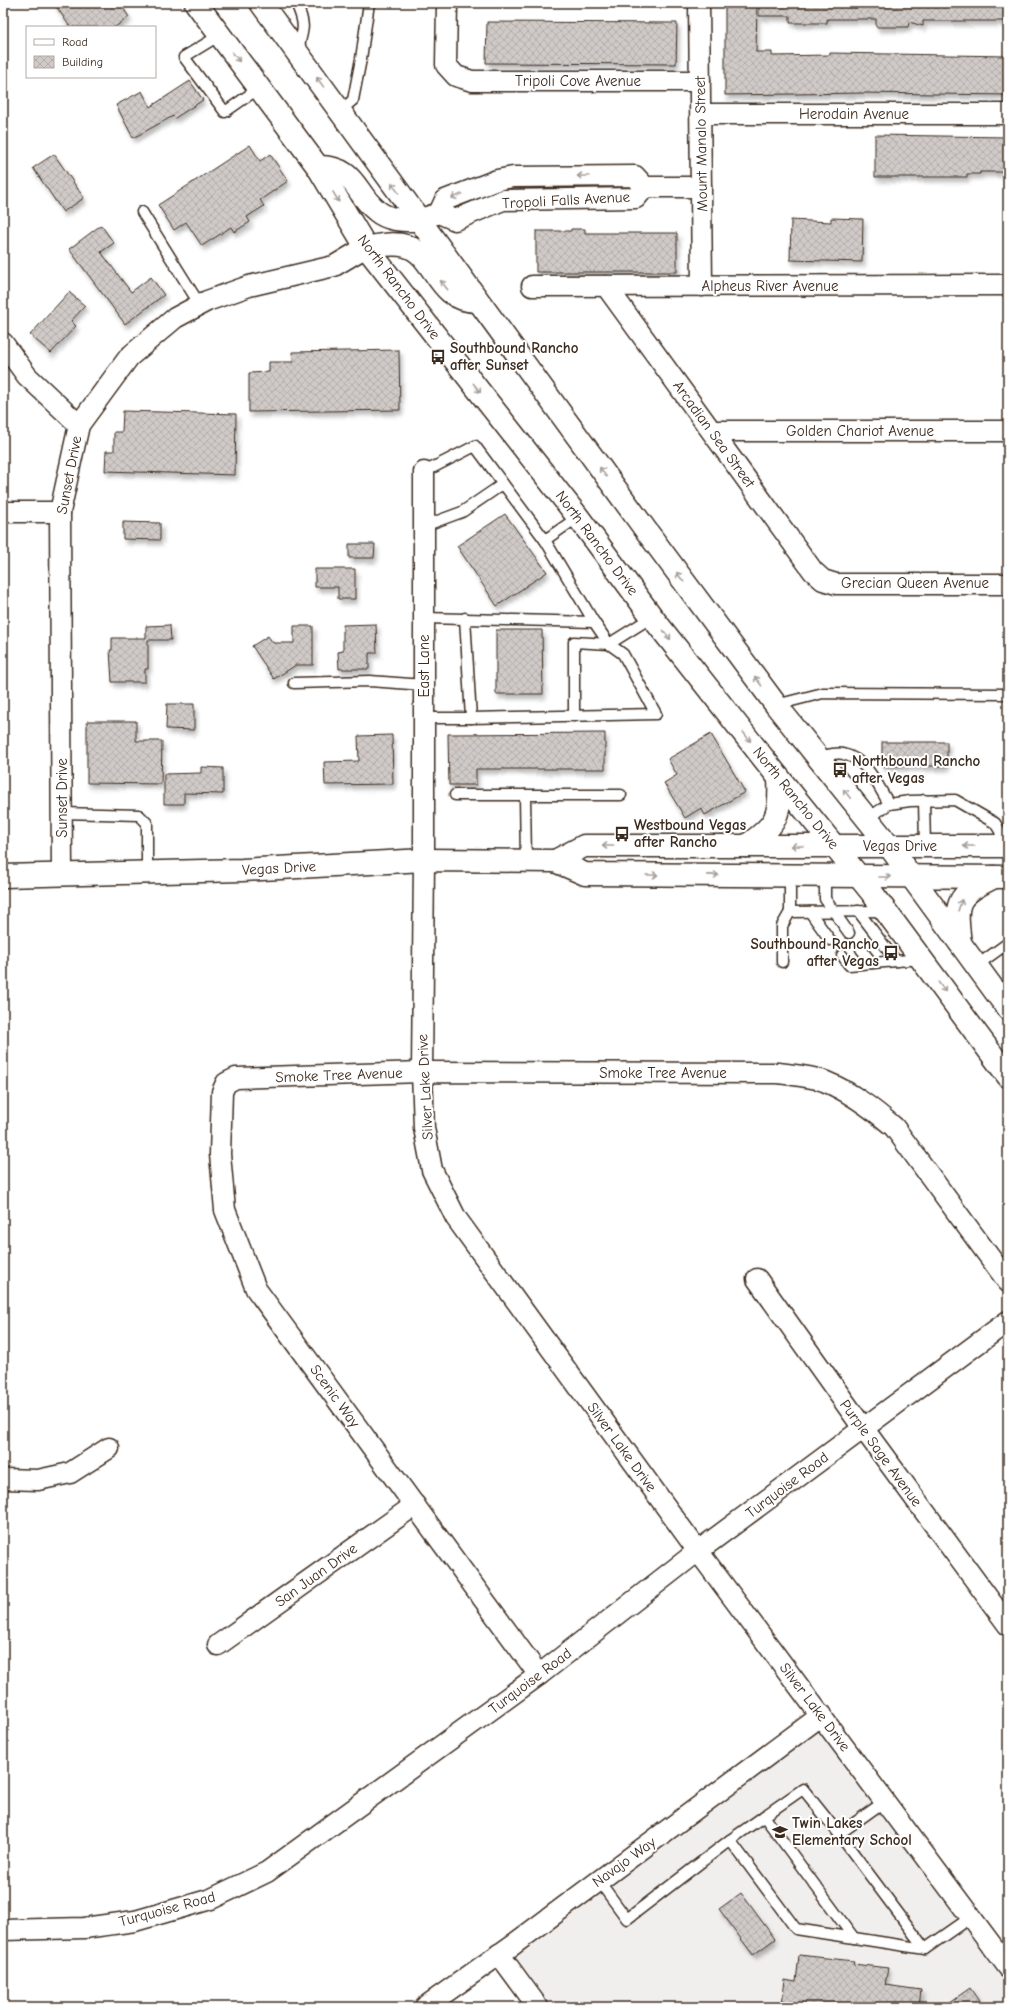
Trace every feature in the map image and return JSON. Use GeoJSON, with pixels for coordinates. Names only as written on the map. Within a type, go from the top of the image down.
{"type":"FeatureCollection","features":[{"type":"Feature","properties":{"kind":"main road","name":"North Rancho Drive"},"geometry":{"type":"LineString","coordinates":[[196,3],[318,167],[366,247],[578,517],[652,617],[779,778],[836,846],[1008,1076]]}},
{"type":"Feature","properties":{"kind":"main road"},"geometry":{"type":"LineString","coordinates":[[262,3],[477,301],[776,705],[889,846],[1008,1009]]}},
{"type":"Feature","properties":{"kind":"main road"},"geometry":{"type":"LineString","coordinates":[[318,167],[338,169],[349,176],[376,211],[384,216],[398,220],[418,220]]}},
{"type":"Feature","properties":{"kind":"main road"},"geometry":{"type":"LineString","coordinates":[[366,247],[396,244],[414,249],[450,292],[458,298],[477,301]]}},
{"type":"Feature","properties":{"kind":"main road"},"geometry":{"type":"LineString","coordinates":[[746,846],[769,829],[776,819],[780,796],[779,778]]}},
{"type":"Feature","properties":{"kind":"main road","name":"Vegas Drive"},"geometry":{"type":"LineString","coordinates":[[555,861],[584,846],[1006,846]]}},
{"type":"Feature","properties":{"kind":"main road","name":"Vegas Drive"},"geometry":{"type":"LineString","coordinates":[[3,876],[147,873],[424,860],[555,861],[585,874],[1001,877]]}},
{"type":"Feature","properties":{"kind":"main road"},"geometry":{"type":"LineString","coordinates":[[960,943],[957,919],[958,905],[964,896],[975,886],[1001,877]]}},
{"type":"Feature","properties":{"kind":"street","name":"Tripoli Cove Avenue"},"geometry":{"type":"LineString","coordinates":[[447,3],[446,65],[456,76],[472,81],[700,81]]}},
{"type":"Feature","properties":{"kind":"street","name":"Mount Manalo Street"},"geometry":{"type":"LineString","coordinates":[[700,3],[702,286]]}},
{"type":"Feature","properties":{"kind":"street","name":"Herodain Avenue"},"geometry":{"type":"LineString","coordinates":[[701,114],[1008,114]]}},
{"type":"Feature","properties":{"kind":"street","name":"Tropoli Falls Avenue"},"geometry":{"type":"LineString","coordinates":[[418,220],[439,213],[455,220],[504,200],[606,187],[636,198],[645,187],[701,187]]}},
{"type":"Feature","properties":{"kind":"street","name":"Sunset Drive"},"geometry":{"type":"LineString","coordinates":[[62,874],[60,512],[79,425],[129,356],[175,318],[200,305],[249,286],[334,266],[366,247]]}},
{"type":"Feature","properties":{"kind":"street","name":"Alpheus River Avenue"},"geometry":{"type":"LineString","coordinates":[[532,286],[1008,285]]}},
{"type":"Feature","properties":{"kind":"street","name":"Arcadian Sea Street"},"geometry":{"type":"LineString","coordinates":[[606,286],[813,571],[823,580]]}},
{"type":"Feature","properties":{"kind":"street"},"geometry":{"type":"LineString","coordinates":[[3,344],[27,376],[79,425]]}},
{"type":"Feature","properties":{"kind":"street","name":"Golden Chariot Avenue"},"geometry":{"type":"LineString","coordinates":[[712,431],[1008,431]]}},
{"type":"Feature","properties":{"kind":"street","name":"East Lane"},"geometry":{"type":"LineString","coordinates":[[424,472],[424,860]]}},
{"type":"Feature","properties":{"kind":"street"},"geometry":{"type":"LineString","coordinates":[[3,512],[60,512]]}},
{"type":"Feature","properties":{"kind":"street","name":"Grecian Queen Avenue"},"geometry":{"type":"LineString","coordinates":[[823,580],[836,584],[1008,584]]}},
{"type":"Feature","properties":{"kind":"street","name":"Silver Lake Drive"},"geometry":{"type":"LineString","coordinates":[[424,860],[422,1072],[424,1128],[432,1170],[456,1218],[698,1551],[822,1715],[1008,1967]]}},
{"type":"Feature","properties":{"kind":"street","name":"Smoke Tree Avenue"},"geometry":{"type":"LineString","coordinates":[[226,1083],[236,1078],[422,1072],[778,1073],[824,1081],[848,1093],[870,1107],[894,1127],[1008,1282]]}},
{"type":"Feature","properties":{"kind":"street","name":"Scenic Way"},"geometry":{"type":"LineString","coordinates":[[226,1083],[222,1092],[220,1154],[225,1210],[256,1289],[539,1675]]}},
{"type":"Feature","properties":{"kind":"street","name":"Purple Sage Avenue"},"geometry":{"type":"LineString","coordinates":[[757,1279],[863,1428],[1008,1625]]}},
{"type":"Feature","properties":{"kind":"street","name":"Turquoise Road"},"geometry":{"type":"LineString","coordinates":[[3,1930],[84,1928],[136,1921],[218,1896],[267,1872],[539,1675],[698,1551],[1008,1321]]}},
{"type":"Feature","properties":{"kind":"street"},"geometry":{"type":"LineString","coordinates":[[3,1479],[38,1480],[70,1473],[109,1448]]}},
{"type":"Feature","properties":{"kind":"street","name":"San Juan Drive"},"geometry":{"type":"LineString","coordinates":[[218,1645],[414,1505]]}},
{"type":"Feature","properties":{"kind":"street","name":"Navajo Way"},"geometry":{"type":"LineString","coordinates":[[425,2007],[500,1954],[822,1715]]}},
{"type":"Feature","properties":{"kind":"street"},"geometry":{"type":"LineString","coordinates":[[500,1954],[538,2007]]}},
{"type":"Feature","properties":{"kind":"lane"},"geometry":{"type":"LineString","coordinates":[[296,3],[304,28],[297,51]]}},
{"type":"Feature","properties":{"kind":"lane"},"geometry":{"type":"LineString","coordinates":[[340,111],[353,100],[361,59],[369,3]]}},
{"type":"Feature","properties":{"kind":"lane"},"geometry":{"type":"LineString","coordinates":[[220,35],[184,57],[225,112],[259,88]]}},
{"type":"Feature","properties":{"kind":"lane"},"geometry":{"type":"LineString","coordinates":[[142,212],[200,305]]}},
{"type":"Feature","properties":{"kind":"lane"},"geometry":{"type":"LineString","coordinates":[[424,472],[475,446],[545,540],[594,622],[609,644],[623,654],[656,714],[424,718]]}},
{"type":"Feature","properties":{"kind":"lane"},"geometry":{"type":"LineString","coordinates":[[424,526],[462,512],[503,484]]}},
{"type":"Feature","properties":{"kind":"lane"},"geometry":{"type":"LineString","coordinates":[[545,540],[578,517]]}},
{"type":"Feature","properties":{"kind":"lane"},"geometry":{"type":"LineString","coordinates":[[574,716],[574,642],[609,644],[652,617]]}},
{"type":"Feature","properties":{"kind":"lane"},"geometry":{"type":"LineString","coordinates":[[424,618],[594,622]]}},
{"type":"Feature","properties":{"kind":"lane"},"geometry":{"type":"LineString","coordinates":[[465,618],[471,718]]}},
{"type":"Feature","properties":{"kind":"lane"},"geometry":{"type":"LineString","coordinates":[[294,682],[370,681],[424,684]]}},
{"type":"Feature","properties":{"kind":"lane"},"geometry":{"type":"LineString","coordinates":[[776,705],[823,693],[1008,694]]}},
{"type":"Feature","properties":{"kind":"lane"},"geometry":{"type":"LineString","coordinates":[[818,757],[841,754],[858,759],[872,776],[889,804]]}},
{"type":"Feature","properties":{"kind":"lane"},"geometry":{"type":"LineString","coordinates":[[455,795],[621,795]]}},
{"type":"Feature","properties":{"kind":"lane"},"geometry":{"type":"LineString","coordinates":[[525,795],[526,861]]}},
{"type":"Feature","properties":{"kind":"lane"},"geometry":{"type":"LineString","coordinates":[[924,800],[925,846]]}},
{"type":"Feature","properties":{"kind":"lane"},"geometry":{"type":"LineString","coordinates":[[867,819],[889,804],[924,800],[955,800],[995,823],[1006,846]]}},
{"type":"Feature","properties":{"kind":"lane"},"geometry":{"type":"LineString","coordinates":[[62,813],[139,815],[147,823],[147,873]]}},
{"type":"Feature","properties":{"kind":"lane"},"geometry":{"type":"LineString","coordinates":[[782,962],[782,926],[790,912],[790,876]]}},
{"type":"Feature","properties":{"kind":"lane"},"geometry":{"type":"LineString","coordinates":[[825,876],[826,899],[849,933]]}},
{"type":"Feature","properties":{"kind":"lane"},"geometry":{"type":"LineString","coordinates":[[858,911],[896,961]]}},
{"type":"Feature","properties":{"kind":"lane"},"geometry":{"type":"LineString","coordinates":[[790,912],[886,911]]}},
{"type":"Feature","properties":{"kind":"lane"},"geometry":{"type":"LineString","coordinates":[[810,912],[830,940]]}},
{"type":"Feature","properties":{"kind":"lane"},"geometry":{"type":"LineString","coordinates":[[976,966],[1008,943]]}},
{"type":"Feature","properties":{"kind":"lane"},"geometry":{"type":"LineString","coordinates":[[861,949],[872,963]]}},
{"type":"Feature","properties":{"kind":"lane"},"geometry":{"type":"LineString","coordinates":[[842,955],[849,964],[922,959]]}},
{"type":"Feature","properties":{"kind":"lane"},"geometry":{"type":"LineString","coordinates":[[599,1881],[627,1919],[730,1840],[803,1789],[839,1834],[925,1949]]}},
{"type":"Feature","properties":{"kind":"lane"},"geometry":{"type":"LineString","coordinates":[[839,1834],[885,1801]]}},
{"type":"Feature","properties":{"kind":"lane"},"geometry":{"type":"LineString","coordinates":[[764,1816],[854,1938]]}},
{"type":"Feature","properties":{"kind":"lane"},"geometry":{"type":"LineString","coordinates":[[730,1840],[796,1929],[925,1949],[971,1917]]}},
{"type":"Feature","properties":{"kind":"shaded area","name":"Twin Lakes Elementary School"},"geometry":{"type":"Polygon","coordinates":[[[815,1716],[1008,1972],[1008,2007],[542,2007],[499,1948],[815,1716]]]}},
{"type":"Feature","properties":{"kind":"building"},"geometry":{"type":"Polygon","coordinates":[[[54,3],[120,3],[129,17],[116,26],[69,26],[54,3]]]}},
{"type":"Feature","properties":{"kind":"building"},"geometry":{"type":"Polygon","coordinates":[[[725,3],[757,3],[756,52],[772,52],[772,56],[830,55],[830,53],[1008,56],[1008,95],[863,93],[725,95],[725,3]]]}},
{"type":"Feature","properties":{"kind":"building"},"geometry":{"type":"Polygon","coordinates":[[[759,3],[1008,3],[1008,21],[923,21],[923,26],[909,22],[908,27],[876,27],[876,19],[827,19],[827,23],[790,23],[790,16],[759,16],[759,3]]]}},
{"type":"Feature","properties":{"kind":"building"},"geometry":{"type":"Polygon","coordinates":[[[487,22],[677,23],[676,64],[486,63],[487,22]]]}},
{"type":"Feature","properties":{"kind":"building"},"geometry":{"type":"Polygon","coordinates":[[[190,81],[203,100],[175,118],[173,116],[133,138],[116,105],[142,91],[150,107],[190,81]]]}},
{"type":"Feature","properties":{"kind":"building"},"geometry":{"type":"Polygon","coordinates":[[[875,135],[1008,137],[1008,172],[980,172],[980,174],[967,174],[967,177],[875,177],[875,135]]]}},
{"type":"Feature","properties":{"kind":"building"},"geometry":{"type":"Polygon","coordinates":[[[250,145],[260,161],[270,154],[288,181],[260,200],[264,206],[247,217],[250,222],[234,232],[231,227],[202,246],[186,222],[174,230],[158,205],[250,145]]]}},
{"type":"Feature","properties":{"kind":"building"},"geometry":{"type":"Polygon","coordinates":[[[54,154],[84,198],[63,212],[33,168],[54,154]]]}},
{"type":"Feature","properties":{"kind":"building"},"geometry":{"type":"Polygon","coordinates":[[[831,218],[863,219],[862,262],[790,260],[791,220],[831,222],[831,218]]]}},
{"type":"Feature","properties":{"kind":"building"},"geometry":{"type":"Polygon","coordinates":[[[101,225],[114,243],[101,252],[131,292],[151,277],[164,295],[125,324],[69,249],[101,225]]]}},
{"type":"Feature","properties":{"kind":"building"},"geometry":{"type":"Polygon","coordinates":[[[571,229],[585,229],[585,233],[677,233],[677,272],[536,272],[536,231],[571,231],[571,229]]]}},
{"type":"Feature","properties":{"kind":"building"},"geometry":{"type":"Polygon","coordinates":[[[69,292],[85,306],[71,321],[76,326],[51,353],[30,335],[69,292]]]}},
{"type":"Feature","properties":{"kind":"building"},"geometry":{"type":"Polygon","coordinates":[[[399,350],[400,410],[249,412],[249,373],[269,372],[269,362],[293,362],[292,352],[399,350]]]}},
{"type":"Feature","properties":{"kind":"building"},"geometry":{"type":"Polygon","coordinates":[[[123,411],[236,414],[235,475],[105,471],[106,451],[114,451],[114,432],[122,432],[123,411]]]}},
{"type":"Feature","properties":{"kind":"building"},"geometry":{"type":"Polygon","coordinates":[[[505,514],[547,572],[497,606],[457,546],[505,514]]]}},
{"type":"Feature","properties":{"kind":"building"},"geometry":{"type":"Polygon","coordinates":[[[123,522],[160,523],[160,540],[123,539],[123,522]]]}},
{"type":"Feature","properties":{"kind":"building"},"geometry":{"type":"Polygon","coordinates":[[[349,544],[375,544],[374,558],[349,558],[349,544]]]}},
{"type":"Feature","properties":{"kind":"building"},"geometry":{"type":"Polygon","coordinates":[[[315,569],[355,569],[355,599],[338,599],[338,587],[315,587],[315,569]]]}},
{"type":"Feature","properties":{"kind":"building"},"geometry":{"type":"Polygon","coordinates":[[[376,624],[377,653],[369,653],[369,669],[339,669],[338,652],[343,651],[343,625],[376,624]]]}},
{"type":"Feature","properties":{"kind":"building"},"geometry":{"type":"Polygon","coordinates":[[[170,625],[171,640],[148,640],[148,669],[145,669],[145,682],[112,682],[110,650],[112,650],[112,638],[146,638],[146,626],[170,625]]]}},
{"type":"Feature","properties":{"kind":"building"},"geometry":{"type":"Polygon","coordinates":[[[294,626],[313,626],[313,665],[296,665],[274,679],[252,646],[268,636],[273,643],[294,643],[294,626]]]}},
{"type":"Feature","properties":{"kind":"building"},"geometry":{"type":"Polygon","coordinates":[[[496,630],[542,630],[543,694],[496,694],[496,630]]]}},
{"type":"Feature","properties":{"kind":"building"},"geometry":{"type":"Polygon","coordinates":[[[167,704],[194,704],[194,730],[166,729],[167,704]]]}},
{"type":"Feature","properties":{"kind":"building"},"geometry":{"type":"Polygon","coordinates":[[[87,721],[136,721],[136,741],[162,741],[161,784],[87,783],[87,721]]]}},
{"type":"Feature","properties":{"kind":"building"},"geometry":{"type":"Polygon","coordinates":[[[605,733],[605,769],[476,769],[476,785],[449,785],[448,734],[605,733]]]}},
{"type":"Feature","properties":{"kind":"building"},"geometry":{"type":"Polygon","coordinates":[[[711,734],[745,792],[705,815],[701,808],[685,818],[664,783],[677,775],[668,759],[711,734]]]}},
{"type":"Feature","properties":{"kind":"building"},"geometry":{"type":"Polygon","coordinates":[[[392,735],[393,784],[325,785],[324,762],[359,761],[358,736],[392,735]]]}},
{"type":"Feature","properties":{"kind":"building"},"geometry":{"type":"Polygon","coordinates":[[[882,742],[947,742],[947,766],[882,766],[882,742]]]}},
{"type":"Feature","properties":{"kind":"building"},"geometry":{"type":"Polygon","coordinates":[[[201,767],[223,768],[223,794],[184,793],[184,804],[164,804],[164,774],[201,773],[201,767]]]}},
{"type":"Feature","properties":{"kind":"building"},"geometry":{"type":"Polygon","coordinates":[[[741,1893],[775,1939],[753,1955],[719,1909],[741,1893]]]}},
{"type":"Feature","properties":{"kind":"building"},"geometry":{"type":"Polygon","coordinates":[[[799,1955],[854,1961],[853,1964],[888,1968],[885,1985],[921,1990],[919,2007],[790,2007],[790,2005],[782,2004],[785,1980],[796,1982],[799,1955]]]}},
{"type":"Feature","properties":{"kind":"building"},"geometry":{"type":"Polygon","coordinates":[[[970,1988],[983,2007],[943,2007],[970,1988]]]}},
{"type":"Feature","properties":{"kind":"place","name":"Southbound Rancho after Sunset"},"geometry":{"type":"Point","coordinates":[438,357]}},
{"type":"Feature","properties":{"kind":"place","name":"Northbound Rancho after Vegas"},"geometry":{"type":"Point","coordinates":[840,770]}},
{"type":"Feature","properties":{"kind":"place","name":"Westbound Vegas after Rancho"},"geometry":{"type":"Point","coordinates":[622,834]}},
{"type":"Feature","properties":{"kind":"place","name":"Southbound Rancho after Vegas"},"geometry":{"type":"Point","coordinates":[891,953]}},
{"type":"Feature","properties":{"kind":"place","name":"Twin Lakes Elementary School"},"geometry":{"type":"Point","coordinates":[780,1832]}}]}
